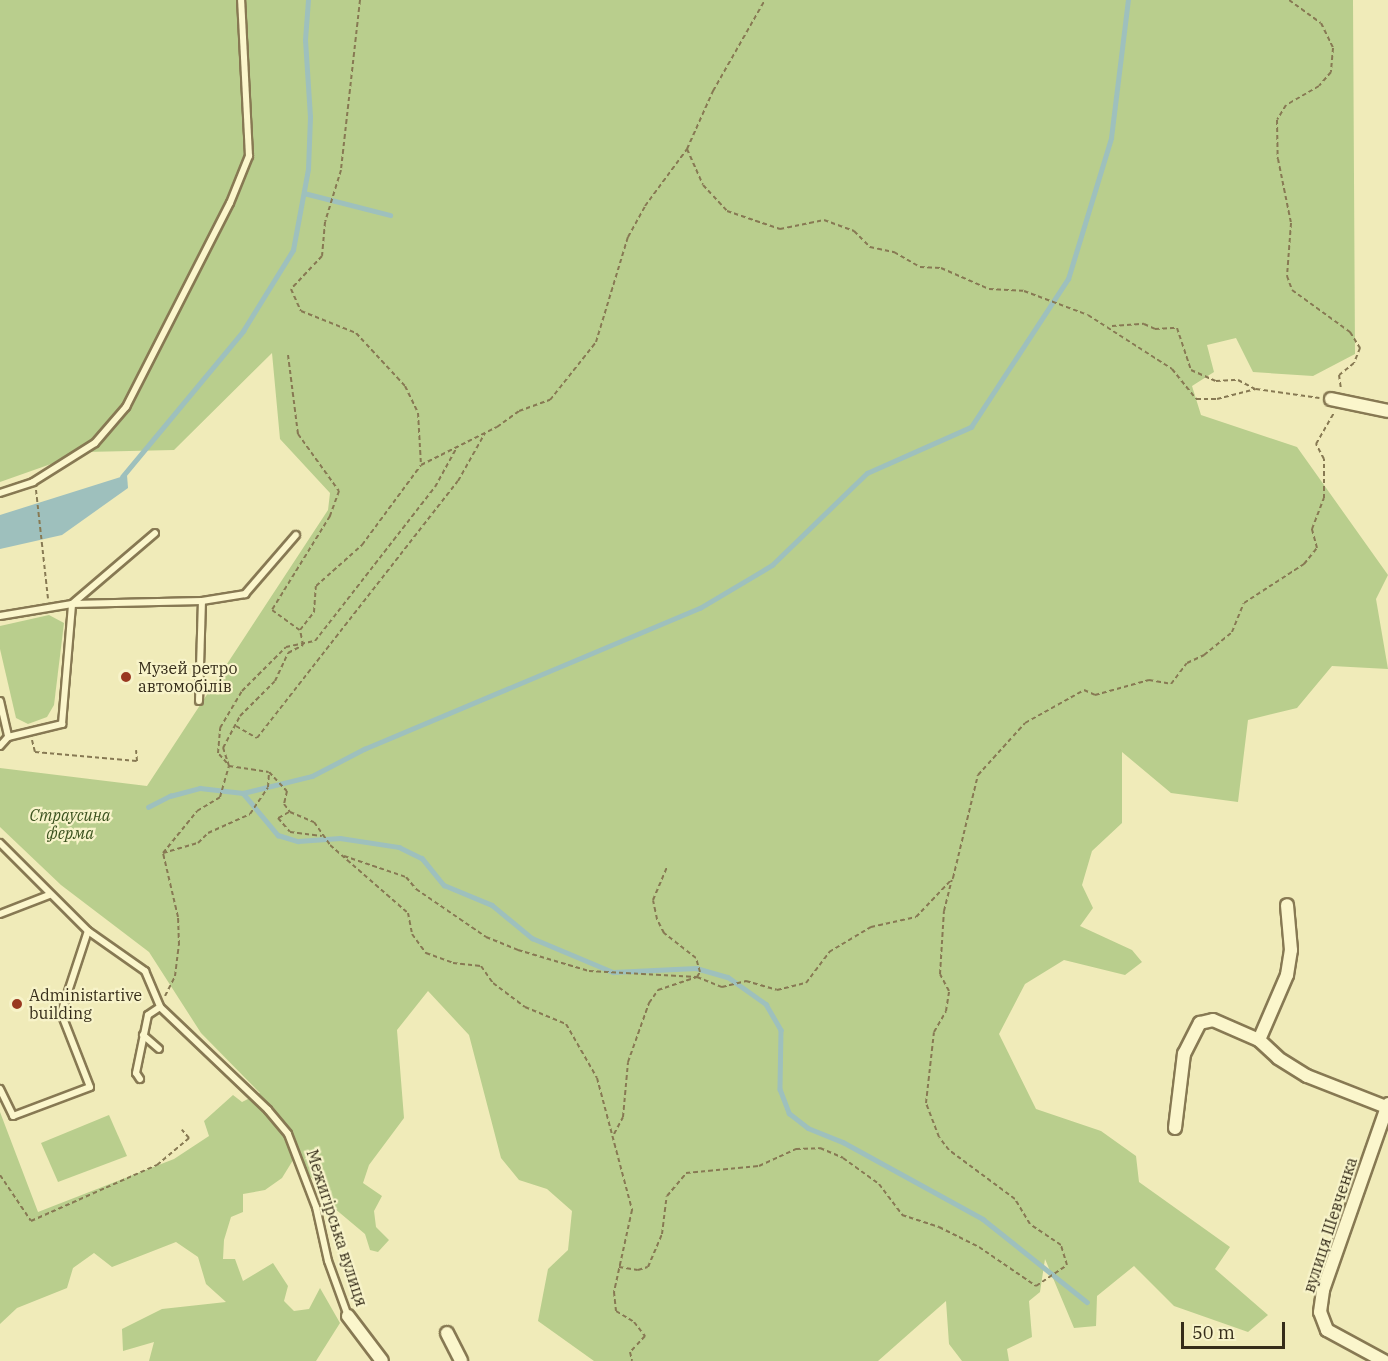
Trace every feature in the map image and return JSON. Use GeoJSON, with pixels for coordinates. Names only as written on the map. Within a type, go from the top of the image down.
{"type":"FeatureCollection","features":[{"type":"Feature","properties":{"kind":"street"},"geometry":{"type":"LineString","coordinates":[[1331,399],[1388,411]]}},
{"type":"Feature","properties":{"kind":"street"},"geometry":{"type":"LineString","coordinates":[[1259,1040],[1287,975],[1291,950],[1287,905]]}},
{"type":"Feature","properties":{"kind":"street"},"geometry":{"type":"LineString","coordinates":[[1175,1128],[1184,1054],[1200,1023],[1214,1020],[1259,1040],[1278,1058],[1307,1076],[1387,1106]]}},
{"type":"Feature","properties":{"kind":"street","name":"вулиця Шевченка"},"geometry":{"type":"LineString","coordinates":[[1384,1361],[1327,1330],[1320,1312],[1323,1290],[1387,1106]]}},
{"type":"Feature","properties":{"kind":"street","name":"Межигірська вулиця"},"geometry":{"type":"LineString","coordinates":[[348,1316],[382,1361]]}},
{"type":"Feature","properties":{"kind":"street"},"geometry":{"type":"LineString","coordinates":[[447,1333],[461,1361]]}},
{"type":"Feature","properties":{"kind":"lane"},"geometry":{"type":"LineString","coordinates":[[0,493],[33,482],[95,443],[126,407],[230,203],[249,156],[241,0]]}},
{"type":"Feature","properties":{"kind":"lane"},"geometry":{"type":"LineString","coordinates":[[0,746],[8,737],[62,724],[72,604],[155,533]]}},
{"type":"Feature","properties":{"kind":"lane"},"geometry":{"type":"LineString","coordinates":[[0,616],[72,604],[202,601],[245,594],[296,535]]}},
{"type":"Feature","properties":{"kind":"lane"},"geometry":{"type":"LineString","coordinates":[[199,701],[202,601]]}},
{"type":"Feature","properties":{"kind":"lane"},"geometry":{"type":"LineString","coordinates":[[0,701],[8,737]]}},
{"type":"Feature","properties":{"kind":"lane"},"geometry":{"type":"LineString","coordinates":[[0,843],[49,895],[88,931],[61,1013],[90,1087],[13,1116],[0,1089]]}},
{"type":"Feature","properties":{"kind":"lane"},"geometry":{"type":"LineString","coordinates":[[0,914],[49,895]]}},
{"type":"Feature","properties":{"kind":"lane","name":"Межигірська вулиця"},"geometry":{"type":"LineString","coordinates":[[88,931],[145,971],[160,1007],[268,1110],[288,1134],[316,1207],[328,1261],[348,1316]]}},
{"type":"Feature","properties":{"kind":"lane"},"geometry":{"type":"LineString","coordinates":[[140,1079],[135,1073],[147,1015],[160,1007]]}},
{"type":"Feature","properties":{"kind":"lane"},"geometry":{"type":"LineString","coordinates":[[143,1035],[159,1049]]}},
{"type":"Feature","properties":{"kind":"path"},"geometry":{"type":"LineString","coordinates":[[360,0],[341,170],[325,222],[322,256],[291,289],[301,311],[356,333],[405,386],[418,413],[422,465]]}},
{"type":"Feature","properties":{"kind":"path"},"geometry":{"type":"LineString","coordinates":[[300,630],[314,612],[316,586],[362,545],[422,465],[484,433],[519,411],[550,400],[596,342],[627,237],[645,206],[687,149],[713,90],[765,0]]}},
{"type":"Feature","properties":{"kind":"path"},"geometry":{"type":"LineString","coordinates":[[1289,0],[1321,23],[1333,48],[1331,72],[1319,86],[1286,105],[1277,120],[1278,159],[1291,223],[1287,276],[1292,290],[1350,332],[1359,348],[1354,363],[1339,375],[1347,403]]}},
{"type":"Feature","properties":{"kind":"path"},"geometry":{"type":"LineString","coordinates":[[687,149],[703,185],[727,211],[746,220],[780,229],[824,220],[854,231],[870,247],[894,252],[920,267],[941,268],[989,289],[1024,291],[1109,326],[1172,369],[1196,399],[1217,399],[1256,389]]}},
{"type":"Feature","properties":{"kind":"path"},"geometry":{"type":"LineString","coordinates":[[619,1266],[638,1270],[648,1267],[662,1234],[667,1196],[686,1173],[759,1166],[796,1149],[820,1148],[843,1158],[879,1184],[902,1215],[939,1227],[979,1247],[1036,1286],[1067,1265],[1061,1245],[1030,1224],[1015,1199],[949,1150],[939,1137],[926,1103],[934,1032],[946,1011],[949,991],[939,974],[944,911],[978,775],[1025,723],[1084,690],[1095,695],[1149,680],[1171,684],[1187,663],[1204,655],[1232,632],[1244,603],[1311,556],[1317,548],[1312,529],[1323,498],[1324,459],[1316,444],[1334,415],[1331,399],[1256,389],[1238,380],[1216,381],[1191,370],[1177,328],[1155,329],[1144,324],[1109,326]]}},
{"type":"Feature","properties":{"kind":"path"},"geometry":{"type":"LineString","coordinates":[[288,355],[298,434],[339,491],[330,516],[272,610],[300,630],[303,645]]}},
{"type":"Feature","properties":{"kind":"path"},"geometry":{"type":"LineString","coordinates":[[235,726],[257,738],[458,482],[484,433]]}},
{"type":"Feature","properties":{"kind":"path"},"geometry":{"type":"LineString","coordinates":[[163,854],[197,811],[220,796],[229,766],[223,748],[235,726],[275,681],[288,653],[315,640],[397,538],[435,487],[457,446]]}},
{"type":"Feature","properties":{"kind":"path"},"geometry":{"type":"LineString","coordinates":[[37,493],[49,608]]}},
{"type":"Feature","properties":{"kind":"path"},"geometry":{"type":"LineString","coordinates":[[303,645],[286,647],[243,691],[220,728],[218,753],[229,766],[269,772],[287,791],[284,804],[290,812],[314,822],[321,836],[330,845],[408,913],[412,934],[426,953],[453,963],[481,966],[494,983],[525,1007],[566,1024],[597,1078],[614,1134],[632,1210],[614,1292],[616,1311],[634,1322],[645,1336],[630,1352],[632,1361]]}},
{"type":"Feature","properties":{"kind":"path"},"geometry":{"type":"LineString","coordinates":[[30,732],[34,752],[137,761],[136,750]]}},
{"type":"Feature","properties":{"kind":"path"},"geometry":{"type":"LineString","coordinates":[[163,854],[198,843],[208,833],[250,814],[260,803],[268,788],[269,772]]}},
{"type":"Feature","properties":{"kind":"path"},"geometry":{"type":"LineString","coordinates":[[290,812],[278,818],[290,832],[321,836]]}},
{"type":"Feature","properties":{"kind":"path"},"geometry":{"type":"LineString","coordinates":[[160,1007],[175,976],[179,945],[178,917],[163,854]]}},
{"type":"Feature","properties":{"kind":"path"},"geometry":{"type":"LineString","coordinates":[[342,855],[406,877],[416,889],[486,937],[519,950],[589,971],[697,977],[722,987],[746,981],[777,990],[807,983],[829,952],[871,927],[916,917],[953,878]]}},
{"type":"Feature","properties":{"kind":"path"},"geometry":{"type":"LineString","coordinates":[[614,1134],[623,1117],[628,1062],[649,1003],[658,990],[697,977],[700,972],[696,958],[664,933],[657,919],[653,900],[668,867]]}},
{"type":"Feature","properties":{"kind":"path"},"geometry":{"type":"LineString","coordinates":[[0,1175],[31,1221],[157,1165],[189,1138],[182,1130]]}},
{"type":"Feature","properties":{"kind":"green space","name":"Страусина ферма"},"geometry":{"type":"Polygon","coordinates":[[[0,0],[1353,0],[1355,354],[1313,376],[1253,372],[1236,338],[1207,345],[1214,372],[1192,386],[1201,415],[1297,447],[1388,575],[1376,599],[1388,669],[1332,666],[1297,708],[1248,720],[1238,802],[1171,793],[1122,752],[1122,823],[1092,851],[1082,885],[1093,908],[1080,926],[1132,950],[1142,962],[1125,975],[1064,960],[1025,984],[999,1034],[1036,1109],[1101,1131],[1136,1156],[1139,1182],[1230,1247],[1215,1269],[1268,1315],[1248,1332],[1174,1306],[1134,1266],[1097,1296],[1096,1326],[1074,1328],[1045,1259],[1040,1292],[1029,1301],[1032,1337],[1007,1349],[1009,1361],[962,1361],[949,1344],[946,1301],[878,1361],[594,1361],[538,1321],[548,1269],[568,1250],[572,1211],[547,1189],[519,1180],[501,1158],[469,1035],[428,991],[397,1030],[404,1118],[369,1165],[363,1183],[382,1196],[374,1211],[376,1227],[389,1240],[378,1252],[370,1250],[365,1234],[334,1208],[330,1192],[309,1176],[298,1152],[282,1178],[265,1190],[243,1194],[243,1212],[231,1217],[224,1240],[223,1259],[235,1259],[243,1281],[273,1263],[288,1286],[284,1301],[294,1311],[309,1309],[320,1288],[340,1323],[316,1361],[149,1361],[154,1342],[123,1351],[122,1329],[162,1309],[226,1302],[206,1284],[198,1257],[176,1242],[112,1267],[94,1253],[73,1268],[67,1288],[17,1308],[0,1324],[0,1112],[38,1212],[174,1159],[209,1136],[204,1121],[233,1095],[242,1102],[260,1093],[201,1033],[149,952],[61,885],[0,827],[0,768],[147,786],[328,510],[330,493],[280,439],[272,353],[174,450],[85,452],[0,482],[0,0]]]}},
{"type":"Feature","properties":{"kind":"green space"},"geometry":{"type":"Polygon","coordinates":[[[49,615],[64,623],[54,705],[47,717],[28,724],[16,718],[0,649],[0,626],[49,615]]]}},
{"type":"Feature","properties":{"kind":"green space"},"geometry":{"type":"Polygon","coordinates":[[[109,1115],[127,1156],[58,1182],[41,1143],[109,1115]]]}},
{"type":"Feature","properties":{"kind":"water"},"geometry":{"type":"Polygon","coordinates":[[[127,475],[128,488],[62,535],[0,549],[0,515],[127,475]]]}},
{"type":"Feature","properties":{"kind":"waterway"},"geometry":{"type":"LineString","coordinates":[[122,477],[243,331],[293,250],[308,169],[310,117],[305,40],[308,0]]}},
{"type":"Feature","properties":{"kind":"waterway"},"geometry":{"type":"LineString","coordinates":[[148,807],[170,796],[200,788],[243,793],[312,776],[364,749],[700,608],[772,565],[867,473],[971,427],[1068,279],[1111,138],[1128,0]]}},
{"type":"Feature","properties":{"kind":"waterway"},"geometry":{"type":"LineString","coordinates":[[304,193],[390,215]]}},
{"type":"Feature","properties":{"kind":"waterway"},"geometry":{"type":"LineString","coordinates":[[243,793],[278,835],[298,841],[340,838],[399,847],[422,858],[444,885],[492,905],[532,938],[613,972],[696,968],[728,977],[766,1004],[781,1030],[780,1089],[789,1113],[808,1128],[843,1142],[983,1219],[1087,1302]]}},
{"type":"Feature","properties":{"kind":"place","name":"Музей ретро автомобілів"},"geometry":{"type":"Point","coordinates":[126,677]}},
{"type":"Feature","properties":{"kind":"place","name":"Administartive building"},"geometry":{"type":"Point","coordinates":[17,1004]}}]}
